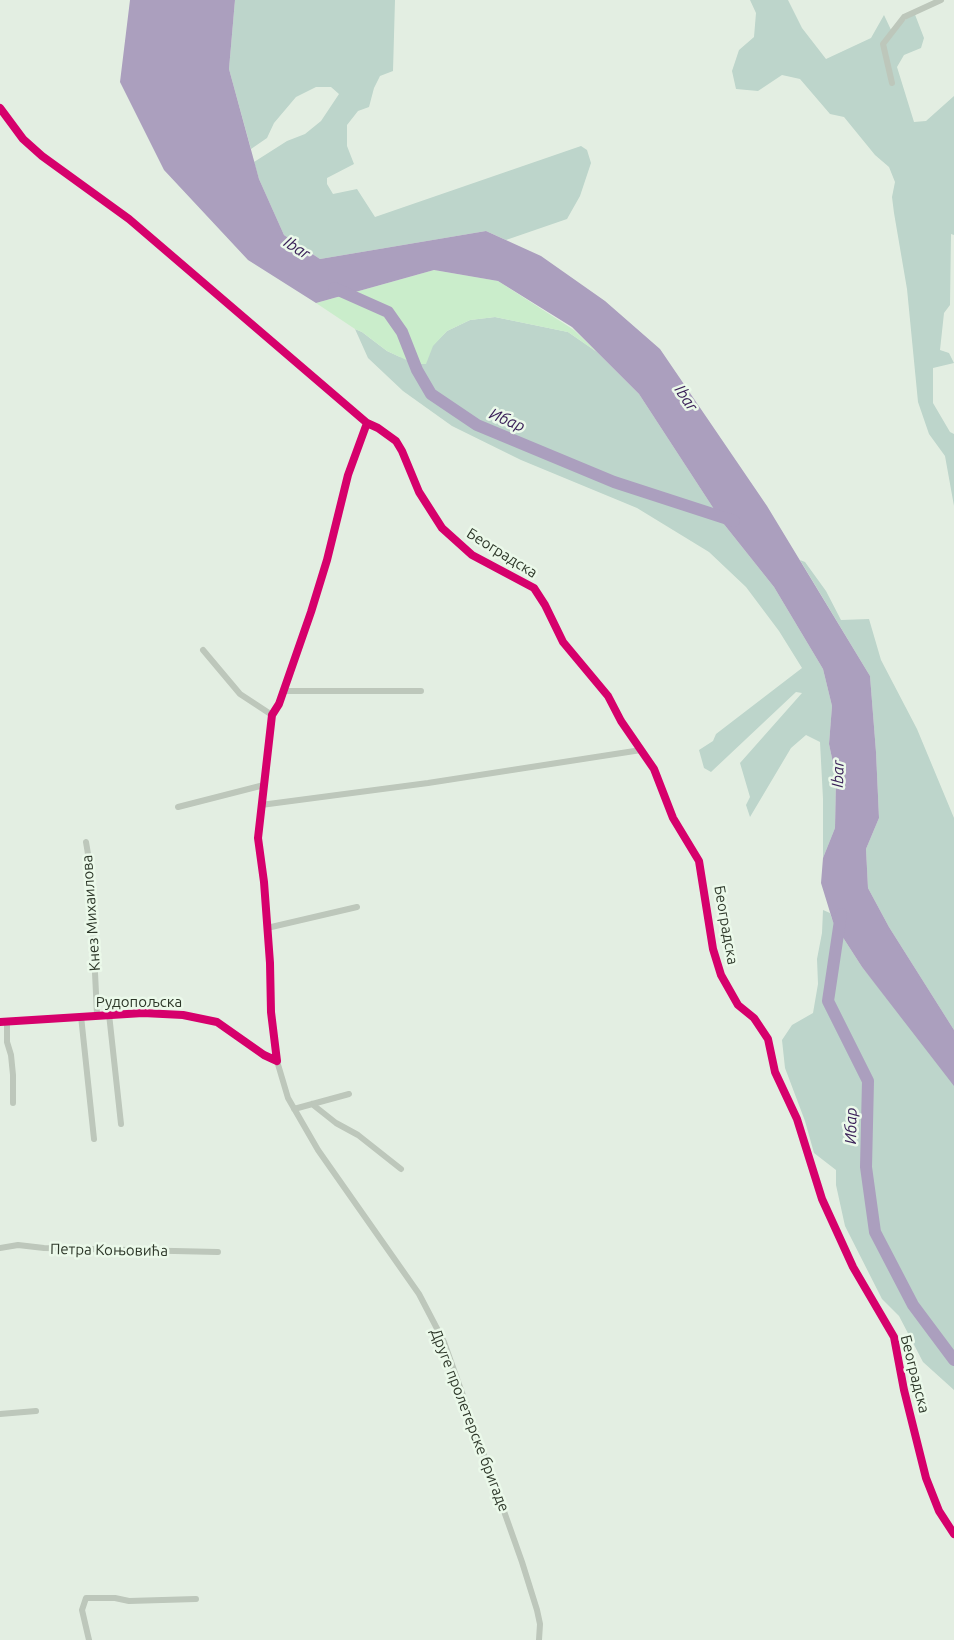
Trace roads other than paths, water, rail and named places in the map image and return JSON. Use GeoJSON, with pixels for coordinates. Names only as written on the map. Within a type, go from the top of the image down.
{"type":"FeatureCollection","features":[{"type":"Feature","properties":{"kind":"street"},"geometry":{"type":"LineString","coordinates":[[892,84],[883,44],[904,17],[941,0]]}},
{"type":"Feature","properties":{"kind":"street","name":"Београдска"},"geometry":{"type":"LineString","coordinates":[[0,108],[23,139],[42,156],[129,218],[367,423],[378,428],[396,441],[419,492],[442,528],[472,555],[534,588],[545,605],[563,642],[608,696],[621,721],[642,750],[661,785],[673,818],[700,861],[713,949],[721,974],[738,1005],[754,1018],[768,1039],[775,1072],[797,1118],[822,1199],[853,1267],[894,1338],[904,1390],[926,1478],[939,1511],[954,1534]]}},
{"type":"Feature","properties":{"kind":"street"},"geometry":{"type":"LineString","coordinates":[[277,1060],[271,1012],[267,928],[258,838],[272,716],[283,692],[327,560],[348,475],[367,423]]}},
{"type":"Feature","properties":{"kind":"street"},"geometry":{"type":"LineString","coordinates":[[204,650],[240,694],[272,716]]}},
{"type":"Feature","properties":{"kind":"street"},"geometry":{"type":"LineString","coordinates":[[283,692],[421,691]]}},
{"type":"Feature","properties":{"kind":"street"},"geometry":{"type":"LineString","coordinates":[[261,805],[428,783],[642,750]]}},
{"type":"Feature","properties":{"kind":"street"},"geometry":{"type":"LineString","coordinates":[[178,807],[264,785]]}},
{"type":"Feature","properties":{"kind":"street","name":"Кнез Михаилова"},"geometry":{"type":"LineString","coordinates":[[86,842],[90,866],[97,1015]]}},
{"type":"Feature","properties":{"kind":"street"},"geometry":{"type":"LineString","coordinates":[[267,928],[357,907]]}},
{"type":"Feature","properties":{"kind":"street","name":"Рудопољска"},"geometry":{"type":"LineString","coordinates":[[3,1021],[143,1012],[183,1015],[217,1022],[264,1055],[277,1060]]}},
{"type":"Feature","properties":{"kind":"street"},"geometry":{"type":"LineString","coordinates":[[109,1014],[121,1124]]}},
{"type":"Feature","properties":{"kind":"street"},"geometry":{"type":"LineString","coordinates":[[81,1016],[94,1139]]}},
{"type":"Feature","properties":{"kind":"street"},"geometry":{"type":"LineString","coordinates":[[3,1021],[11,1056],[13,1103]]}},
{"type":"Feature","properties":{"kind":"street","name":"Друге пролетерске бригаде"},"geometry":{"type":"LineString","coordinates":[[277,1060],[285,1090],[294,1109],[347,1194],[419,1294],[444,1342],[522,1562],[537,1610],[540,1624],[539,1640]]}},
{"type":"Feature","properties":{"kind":"street"},"geometry":{"type":"LineString","coordinates":[[294,1109],[349,1094]]}},
{"type":"Feature","properties":{"kind":"street"},"geometry":{"type":"LineString","coordinates":[[312,1104],[377,1149],[401,1169]]}},
{"type":"Feature","properties":{"kind":"street","name":"Петра Коњовића"},"geometry":{"type":"LineString","coordinates":[[0,1248],[18,1245],[44,1248],[218,1252]]}},
{"type":"Feature","properties":{"kind":"street"},"geometry":{"type":"LineString","coordinates":[[0,1414],[36,1411]]}},
{"type":"Feature","properties":{"kind":"street"},"geometry":{"type":"LineString","coordinates":[[89,1640],[82,1605],[86,1598],[114,1598],[129,1601],[196,1599]]}},
{"type":"Feature","properties":{"kind":"water","name":"Ibar"},"geometry":{"type":"Polygon","coordinates":[[[130,0],[235,0],[229,69],[259,179],[284,235],[320,259],[486,231],[541,256],[605,301],[660,349],[767,506],[870,676],[879,818],[866,849],[868,888],[889,927],[954,1030],[954,1086],[862,967],[833,922],[821,883],[823,858],[835,828],[836,777],[829,744],[832,706],[823,669],[774,587],[723,523],[639,394],[572,327],[498,281],[434,270],[316,303],[248,260],[164,170],[120,82],[130,0]]]}},
{"type":"Feature","properties":{"kind":"waterway","name":"Ибар"},"geometry":{"type":"LineString","coordinates":[[334,288],[388,312],[402,332],[417,370],[431,394],[477,425],[614,482],[734,521]]}},
{"type":"Feature","properties":{"kind":"waterway","name":"Ибар"},"geometry":{"type":"LineString","coordinates":[[841,914],[828,1001],[868,1081],[866,1167],[875,1232],[913,1305],[954,1360]]}}]}
